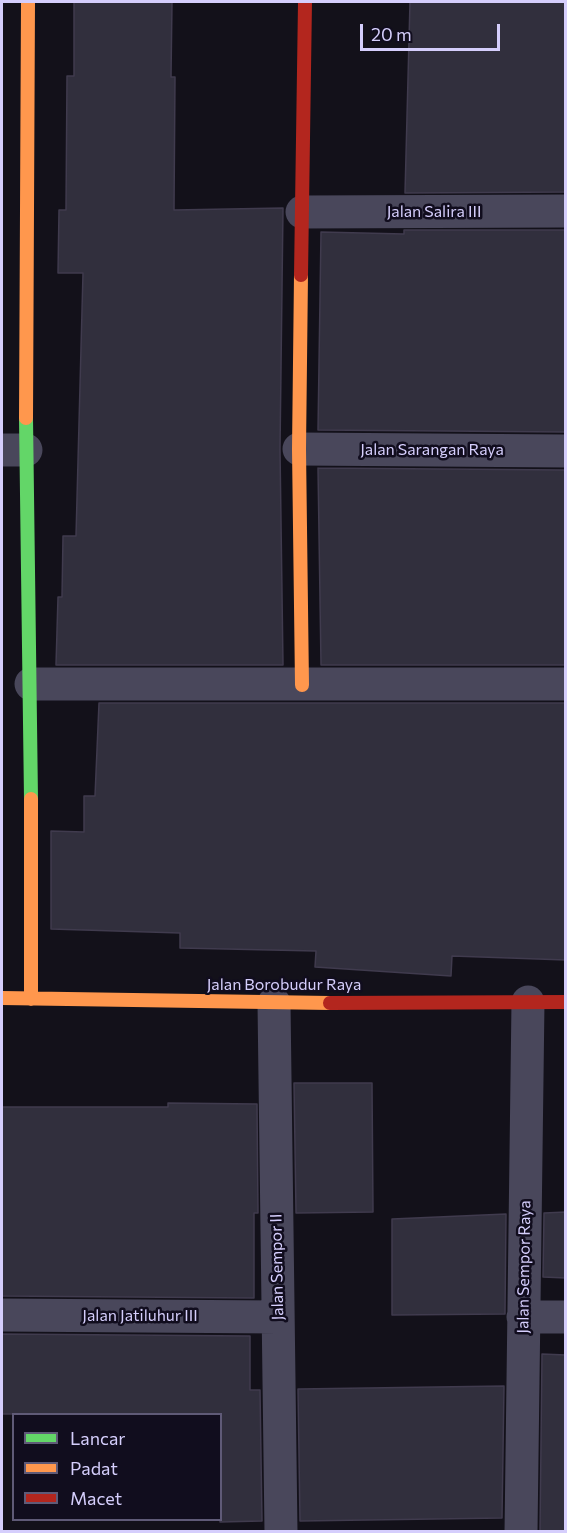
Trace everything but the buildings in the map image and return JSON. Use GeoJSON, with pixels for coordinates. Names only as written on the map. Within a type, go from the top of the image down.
{"type":"FeatureCollection","features":[{"type":"Feature","properties":{"kind":"street"},"geometry":{"type":"LineString","coordinates":[[28,2],[14,450],[31,684],[31,999]]}},
{"type":"Feature","properties":{"kind":"street"},"geometry":{"type":"LineString","coordinates":[[302,685],[299,449],[305,2]]}},
{"type":"Feature","properties":{"kind":"street","name":"Jalan Salira III"},"geometry":{"type":"LineString","coordinates":[[302,212],[566,211]]}},
{"type":"Feature","properties":{"kind":"street","name":"Jalan Sarangan Raya"},"geometry":{"type":"LineString","coordinates":[[299,449],[566,451]]}},
{"type":"Feature","properties":{"kind":"street"},"geometry":{"type":"LineString","coordinates":[[31,684],[566,684]]}},
{"type":"Feature","properties":{"kind":"street","name":"Jalan Borobudur Raya"},"geometry":{"type":"LineString","coordinates":[[2,998],[273,1003],[566,1002]]}},
{"type":"Feature","properties":{"kind":"street","name":"Jalan Sempor Raya"},"geometry":{"type":"LineString","coordinates":[[521,1532],[528,1002]]}},
{"type":"Feature","properties":{"kind":"street","name":"Jalan Sempor II"},"geometry":{"type":"LineString","coordinates":[[273,1003],[282,1532]]}},
{"type":"Feature","properties":{"kind":"street","name":"Jalan Jatiluhur III"},"geometry":{"type":"LineString","coordinates":[[2,1315],[278,1317]]}},
{"type":"Feature","properties":{"kind":"street"},"geometry":{"type":"LineString","coordinates":[[523,1317],[566,1317]]}},
{"type":"Feature","properties":{"kind":"traffic: fast"},"geometry":{"type":"LineString","coordinates":[[26,418],[31,799]]}},
{"type":"Feature","properties":{"kind":"traffic: slow"},"geometry":{"type":"LineString","coordinates":[[26,418],[28,2]]}},
{"type":"Feature","properties":{"kind":"traffic: slow"},"geometry":{"type":"LineString","coordinates":[[301,275],[299,449],[302,685]]}},
{"type":"Feature","properties":{"kind":"traffic: slow"},"geometry":{"type":"LineString","coordinates":[[31,799],[31,999]]}},
{"type":"Feature","properties":{"kind":"traffic: slow"},"geometry":{"type":"LineString","coordinates":[[2,998],[330,1003]]}},
{"type":"Feature","properties":{"kind":"traffic: jam"},"geometry":{"type":"LineString","coordinates":[[301,275],[305,2]]}},
{"type":"Feature","properties":{"kind":"traffic: jam"},"geometry":{"type":"LineString","coordinates":[[330,1003],[566,1002]]}}]}
